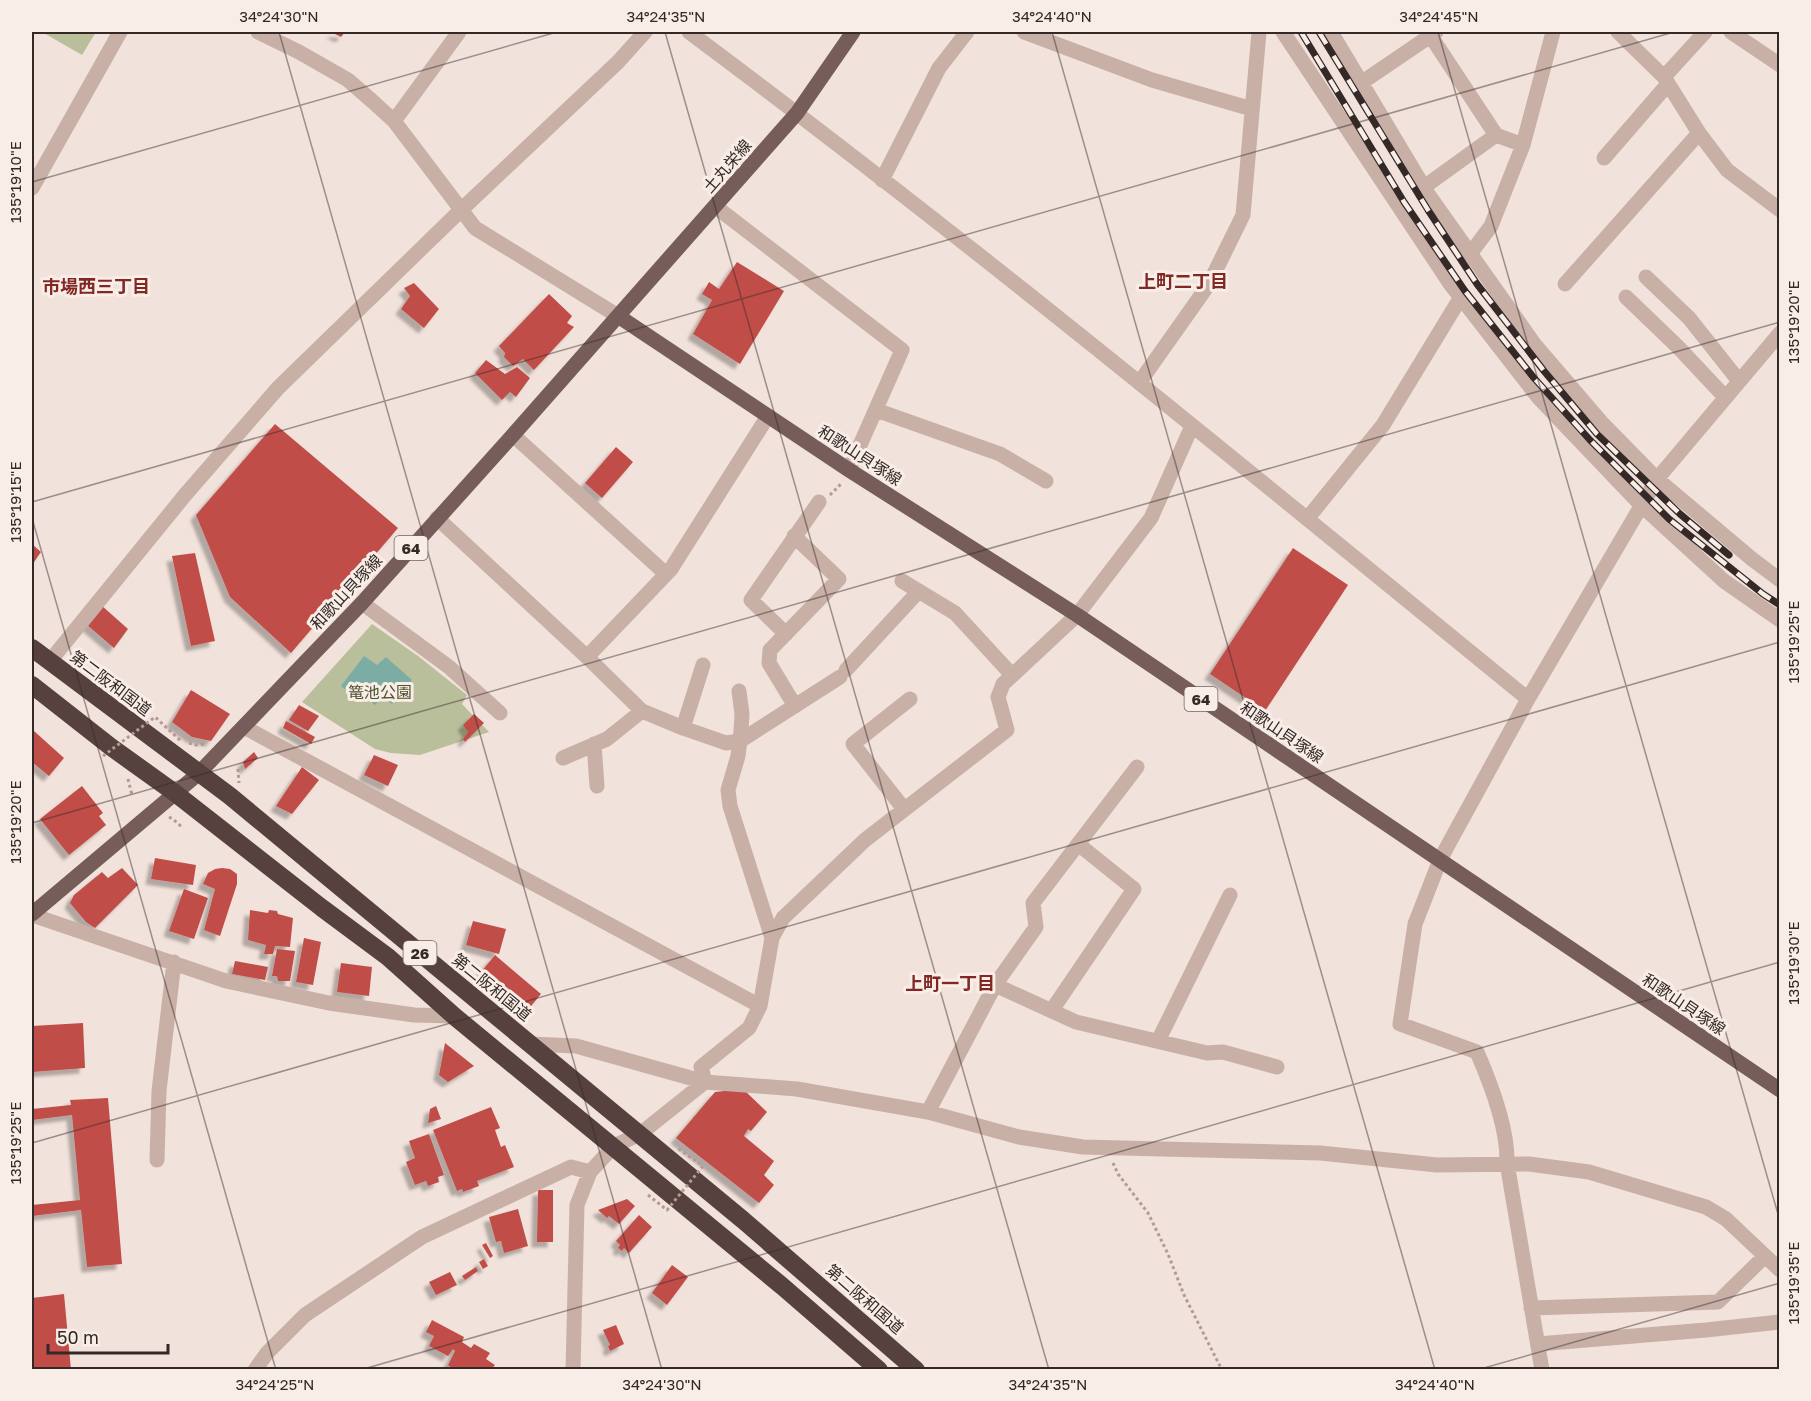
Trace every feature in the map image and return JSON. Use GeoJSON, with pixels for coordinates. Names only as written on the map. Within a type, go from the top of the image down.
{"type":"FeatureCollection","features":[{"type":"Feature","properties":{"kind":"highway","name":"第二阪和国道"},"geometry":{"type":"LineString","coordinates":[[32,648],[224,792],[743,1220],[916,1370]]}},
{"type":"Feature","properties":{"kind":"highway","name":"26"},"geometry":{"type":"LineString","coordinates":[[32,685],[388,957],[454,1016],[614,1146],[879,1370]]}},
{"type":"Feature","properties":{"kind":"main road","name":"土丸栄線"},"geometry":{"type":"LineString","coordinates":[[618,316],[797,112],[853,32]]}},
{"type":"Feature","properties":{"kind":"main road","name":"和歌山貝塚線"},"geometry":{"type":"LineString","coordinates":[[32,914],[198,774],[362,603],[618,316],[849,470],[1077,615],[1779,1090]]}},
{"type":"Feature","properties":{"kind":"street"},"geometry":{"type":"LineString","coordinates":[[32,188],[120,32]]}},
{"type":"Feature","properties":{"kind":"street"},"geometry":{"type":"LineString","coordinates":[[258,32],[348,80],[394,121],[476,228],[618,316]]}},
{"type":"Feature","properties":{"kind":"street"},"geometry":{"type":"LineString","coordinates":[[394,121],[459,32]]}},
{"type":"Feature","properties":{"kind":"street"},"geometry":{"type":"LineString","coordinates":[[50,661],[185,495],[278,388],[462,209],[618,62],[645,32]]}},
{"type":"Feature","properties":{"kind":"street"},"geometry":{"type":"LineString","coordinates":[[689,32],[797,112],[1139,383],[1528,699]]}},
{"type":"Feature","properties":{"kind":"street"},"geometry":{"type":"LineString","coordinates":[[882,180],[939,68],[968,32]]}},
{"type":"Feature","properties":{"kind":"street"},"geometry":{"type":"LineString","coordinates":[[1024,32],[1152,80],[1252,109]]}},
{"type":"Feature","properties":{"kind":"street"},"geometry":{"type":"LineString","coordinates":[[1139,383],[1209,284],[1243,215],[1259,32]]}},
{"type":"Feature","properties":{"kind":"street"},"geometry":{"type":"LineString","coordinates":[[1283,32],[1461,297],[1538,397],[1642,506],[1724,581],[1779,620]]}},
{"type":"Feature","properties":{"kind":"street"},"geometry":{"type":"LineString","coordinates":[[1331,32],[1424,187],[1535,345],[1601,422],[1657,479],[1779,579]]}},
{"type":"Feature","properties":{"kind":"street"},"geometry":{"type":"LineString","coordinates":[[1470,254],[1491,226],[1523,145],[1553,32]]}},
{"type":"Feature","properties":{"kind":"street"},"geometry":{"type":"LineString","coordinates":[[1618,32],[1666,80],[1727,170],[1779,210]]}},
{"type":"Feature","properties":{"kind":"street"},"geometry":{"type":"LineString","coordinates":[[1604,158],[1613,137],[1666,80],[1705,32]]}},
{"type":"Feature","properties":{"kind":"street"},"geometry":{"type":"LineString","coordinates":[[1731,32],[1779,65]]}},
{"type":"Feature","properties":{"kind":"street"},"geometry":{"type":"LineString","coordinates":[[1361,82],[1433,33],[1496,135],[1523,145]]}},
{"type":"Feature","properties":{"kind":"street"},"geometry":{"type":"LineString","coordinates":[[1565,284],[1700,133]]}},
{"type":"Feature","properties":{"kind":"street"},"geometry":{"type":"LineString","coordinates":[[1424,187],[1496,135]]}},
{"type":"Feature","properties":{"kind":"street"},"geometry":{"type":"LineString","coordinates":[[716,207],[902,350],[849,470]]}},
{"type":"Feature","properties":{"kind":"street"},"geometry":{"type":"LineString","coordinates":[[1654,279],[1693,314],[1739,381]]}},
{"type":"Feature","properties":{"kind":"street"},"geometry":{"type":"LineString","coordinates":[[1307,519],[1383,425],[1461,297]]}},
{"type":"Feature","properties":{"kind":"street"},"geometry":{"type":"LineString","coordinates":[[1626,297],[1725,397]]}},
{"type":"Feature","properties":{"kind":"street"},"geometry":{"type":"LineString","coordinates":[[1542,1370],[1507,1163],[1508,1147],[1489,1080],[1477,1052],[1400,1024],[1415,924],[1440,860],[1528,699],[1657,479],[1779,333]]}},
{"type":"Feature","properties":{"kind":"street"},"geometry":{"type":"LineString","coordinates":[[876,410],[1000,454],[1046,480]]}},
{"type":"Feature","properties":{"kind":"street"},"geometry":{"type":"LineString","coordinates":[[587,657],[671,569],[768,416]]}},
{"type":"Feature","properties":{"kind":"street"},"geometry":{"type":"LineString","coordinates":[[705,1082],[701,1067],[749,1028],[760,1006],[772,938],[783,918],[865,840],[1007,730],[998,698],[1003,684],[1077,615],[1151,518],[1192,426]]}},
{"type":"Feature","properties":{"kind":"street"},"geometry":{"type":"LineString","coordinates":[[513,435],[666,574]]}},
{"type":"Feature","properties":{"kind":"street"},"geometry":{"type":"LineString","coordinates":[[786,634],[751,600],[819,502]]}},
{"type":"Feature","properties":{"kind":"street"},"geometry":{"type":"LineString","coordinates":[[437,519],[587,657],[642,711],[683,729],[726,743],[741,741],[843,673],[919,591]]}},
{"type":"Feature","properties":{"kind":"street"},"geometry":{"type":"LineString","coordinates":[[794,536],[839,579],[770,650],[770,663],[795,706]]}},
{"type":"Feature","properties":{"kind":"street"},"geometry":{"type":"LineString","coordinates":[[902,581],[955,613],[1012,675]]}},
{"type":"Feature","properties":{"kind":"street"},"geometry":{"type":"LineString","coordinates":[[362,603],[449,667],[500,713]]}},
{"type":"Feature","properties":{"kind":"street"},"geometry":{"type":"LineString","coordinates":[[683,729],[703,664]]}},
{"type":"Feature","properties":{"kind":"street"},"geometry":{"type":"LineString","coordinates":[[739,691],[742,714],[741,741],[728,790],[730,806],[772,938]]}},
{"type":"Feature","properties":{"kind":"street"},"geometry":{"type":"LineString","coordinates":[[904,809],[853,744],[910,699]]}},
{"type":"Feature","properties":{"kind":"street"},"geometry":{"type":"LineString","coordinates":[[563,758],[607,739],[642,711]]}},
{"type":"Feature","properties":{"kind":"street"},"geometry":{"type":"LineString","coordinates":[[244,727],[760,1006]]}},
{"type":"Feature","properties":{"kind":"street"},"geometry":{"type":"LineString","coordinates":[[594,744],[597,786]]}},
{"type":"Feature","properties":{"kind":"street"},"geometry":{"type":"LineString","coordinates":[[928,1112],[995,985],[1036,927],[1034,903],[1137,767]]}},
{"type":"Feature","properties":{"kind":"street"},"geometry":{"type":"LineString","coordinates":[[1052,1010],[1134,890],[1078,844]]}},
{"type":"Feature","properties":{"kind":"street"},"geometry":{"type":"LineString","coordinates":[[1158,1041],[1230,895]]}},
{"type":"Feature","properties":{"kind":"street"},"geometry":{"type":"LineString","coordinates":[[32,914],[226,981],[329,1003],[414,1015],[454,1016]]}},
{"type":"Feature","properties":{"kind":"street"},"geometry":{"type":"LineString","coordinates":[[156,1160],[159,1091],[174,962]]}},
{"type":"Feature","properties":{"kind":"street"},"geometry":{"type":"LineString","coordinates":[[995,985],[1076,1022],[1207,1053],[1223,1052],[1277,1067]]}},
{"type":"Feature","properties":{"kind":"street"},"geometry":{"type":"LineString","coordinates":[[531,1044],[576,1046],[705,1082],[797,1089],[928,1112],[1019,1137],[1083,1147],[1320,1153],[1437,1166],[1494,1166],[1507,1163],[1589,1172],[1706,1207],[1726,1219],[1779,1270]]}},
{"type":"Feature","properties":{"kind":"street"},"geometry":{"type":"LineString","coordinates":[[573,1370],[577,1205],[590,1172],[614,1146],[640,1134],[705,1082]]}},
{"type":"Feature","properties":{"kind":"street"},"geometry":{"type":"LineString","coordinates":[[255,1370],[267,1353],[305,1315],[422,1237],[571,1167],[590,1172]]}},
{"type":"Feature","properties":{"kind":"street"},"geometry":{"type":"LineString","coordinates":[[1531,1308],[1718,1302],[1765,1256]]}},
{"type":"Feature","properties":{"kind":"street"},"geometry":{"type":"LineString","coordinates":[[1538,1344],[1779,1322]]}},
{"type":"Feature","properties":{"kind":"path"},"geometry":{"type":"LineString","coordinates":[[104,756],[155,717],[181,741],[196,745],[205,744]]}},
{"type":"Feature","properties":{"kind":"path"},"geometry":{"type":"LineString","coordinates":[[238,770],[240,785]]}},
{"type":"Feature","properties":{"kind":"path"},"geometry":{"type":"LineString","coordinates":[[127,779],[132,795]]}},
{"type":"Feature","properties":{"kind":"path"},"geometry":{"type":"LineString","coordinates":[[161,819],[169,817],[182,827]]}},
{"type":"Feature","properties":{"kind":"path"},"geometry":{"type":"LineString","coordinates":[[648,1195],[667,1210],[703,1166],[676,1147]]}},
{"type":"Feature","properties":{"kind":"path"},"geometry":{"type":"LineString","coordinates":[[1107,1148],[1118,1174],[1148,1213],[1168,1254],[1184,1295],[1222,1370]]}},
{"type":"Feature","properties":{"kind":"green space"},"geometry":{"type":"Polygon","coordinates":[[[42,32],[96,32],[82,55],[42,32]]]}},
{"type":"Feature","properties":{"kind":"green space","name":"篭池公園"},"geometry":{"type":"Polygon","coordinates":[[[372,624],[418,656],[467,695],[462,704],[489,732],[420,755],[391,753],[375,749],[302,702],[372,624]]]}},
{"type":"Feature","properties":{"kind":"water"},"geometry":{"type":"Polygon","coordinates":[[[364,656],[377,665],[386,657],[412,680],[392,704],[382,697],[375,705],[354,686],[349,692],[341,686],[364,656]]]}},
{"type":"Feature","properties":{"kind":"building"},"geometry":{"type":"Polygon","coordinates":[[[331,32],[345,32],[341,37],[331,32]]]}},
{"type":"Feature","properties":{"kind":"building"},"geometry":{"type":"Polygon","coordinates":[[[737,262],[784,291],[740,364],[693,334],[712,300],[702,294],[709,282],[719,289],[737,262]]]}},
{"type":"Feature","properties":{"kind":"building"},"geometry":{"type":"Polygon","coordinates":[[[414,283],[439,309],[424,328],[401,309],[410,296],[404,288],[414,283]]]}},
{"type":"Feature","properties":{"kind":"building"},"geometry":{"type":"Polygon","coordinates":[[[549,294],[572,316],[567,323],[574,327],[534,370],[523,359],[513,366],[504,357],[505,353],[499,346],[549,294]]]}},
{"type":"Feature","properties":{"kind":"building"},"geometry":{"type":"Polygon","coordinates":[[[486,360],[505,374],[517,367],[530,378],[516,397],[510,392],[502,400],[475,373],[486,360]]]}},
{"type":"Feature","properties":{"kind":"building"},"geometry":{"type":"Polygon","coordinates":[[[275,424],[398,528],[291,653],[230,597],[196,515],[275,424]]]}},
{"type":"Feature","properties":{"kind":"building"},"geometry":{"type":"Polygon","coordinates":[[[616,447],[633,462],[602,498],[585,483],[616,447]]]}},
{"type":"Feature","properties":{"kind":"building"},"geometry":{"type":"Polygon","coordinates":[[[32,544],[41,552],[32,565],[32,544]]]}},
{"type":"Feature","properties":{"kind":"building"},"geometry":{"type":"Polygon","coordinates":[[[1293,548],[1348,585],[1265,711],[1210,674],[1293,548]]]}},
{"type":"Feature","properties":{"kind":"building"},"geometry":{"type":"Polygon","coordinates":[[[195,553],[215,641],[191,646],[172,556],[195,553]]]}},
{"type":"Feature","properties":{"kind":"building"},"geometry":{"type":"Polygon","coordinates":[[[101,605],[128,629],[114,648],[86,624],[101,605]]]}},
{"type":"Feature","properties":{"kind":"building"},"geometry":{"type":"Polygon","coordinates":[[[191,690],[230,714],[211,741],[192,737],[172,722],[191,690]]]}},
{"type":"Feature","properties":{"kind":"building"},"geometry":{"type":"Polygon","coordinates":[[[299,705],[319,716],[308,731],[289,720],[299,705]]]}},
{"type":"Feature","properties":{"kind":"building"},"geometry":{"type":"Polygon","coordinates":[[[474,714],[484,723],[465,742],[463,739],[468,732],[463,725],[474,714]]]}},
{"type":"Feature","properties":{"kind":"building"},"geometry":{"type":"Polygon","coordinates":[[[286,721],[315,737],[311,744],[283,728],[286,721]]]}},
{"type":"Feature","properties":{"kind":"building"},"geometry":{"type":"Polygon","coordinates":[[[34,731],[64,758],[49,776],[32,762],[32,733],[34,731]]]}},
{"type":"Feature","properties":{"kind":"building"},"geometry":{"type":"Polygon","coordinates":[[[254,752],[258,758],[245,769],[243,762],[254,752]]]}},
{"type":"Feature","properties":{"kind":"building"},"geometry":{"type":"Polygon","coordinates":[[[374,755],[398,765],[388,786],[364,775],[374,755]]]}},
{"type":"Feature","properties":{"kind":"building"},"geometry":{"type":"Polygon","coordinates":[[[302,767],[319,780],[292,814],[276,806],[302,767]]]}},
{"type":"Feature","properties":{"kind":"building"},"geometry":{"type":"Polygon","coordinates":[[[82,786],[103,813],[99,816],[106,825],[69,855],[40,819],[82,786]]]}},
{"type":"Feature","properties":{"kind":"building"},"geometry":{"type":"Polygon","coordinates":[[[155,858],[196,865],[193,885],[151,879],[155,858]]]}},
{"type":"Feature","properties":{"kind":"building"},"geometry":{"type":"Polygon","coordinates":[[[122,868],[138,885],[95,928],[86,922],[70,903],[74,895],[102,872],[108,878],[122,868]]]}},
{"type":"Feature","properties":{"kind":"building"},"geometry":{"type":"Polygon","coordinates":[[[222,868],[230,869],[237,874],[237,884],[220,936],[204,930],[215,889],[203,884],[208,873],[222,868]]]}},
{"type":"Feature","properties":{"kind":"building"},"geometry":{"type":"Polygon","coordinates":[[[184,889],[208,898],[194,939],[169,931],[184,889]]]}},
{"type":"Feature","properties":{"kind":"building"},"geometry":{"type":"Polygon","coordinates":[[[250,910],[268,913],[269,910],[277,911],[278,914],[293,918],[290,947],[275,946],[273,954],[264,954],[266,945],[248,940],[250,910]]]}},
{"type":"Feature","properties":{"kind":"building"},"geometry":{"type":"Polygon","coordinates":[[[473,921],[506,929],[499,954],[466,945],[473,921]]]}},
{"type":"Feature","properties":{"kind":"building"},"geometry":{"type":"Polygon","coordinates":[[[304,938],[321,942],[313,985],[296,982],[304,938]]]}},
{"type":"Feature","properties":{"kind":"building"},"geometry":{"type":"Polygon","coordinates":[[[277,949],[295,951],[290,981],[278,981],[277,976],[272,976],[277,949]]]}},
{"type":"Feature","properties":{"kind":"building"},"geometry":{"type":"Polygon","coordinates":[[[495,955],[541,994],[526,1012],[481,972],[495,955]]]}},
{"type":"Feature","properties":{"kind":"building"},"geometry":{"type":"Polygon","coordinates":[[[235,961],[268,967],[265,980],[232,974],[235,961]]]}},
{"type":"Feature","properties":{"kind":"building"},"geometry":{"type":"Polygon","coordinates":[[[341,963],[372,967],[369,996],[337,992],[341,963]]]}},
{"type":"Feature","properties":{"kind":"building"},"geometry":{"type":"Polygon","coordinates":[[[83,1023],[85,1068],[32,1072],[32,1026],[83,1023]]]}},
{"type":"Feature","properties":{"kind":"building"},"geometry":{"type":"Polygon","coordinates":[[[445,1043],[474,1066],[448,1082],[439,1075],[445,1043]]]}},
{"type":"Feature","properties":{"kind":"building"},"geometry":{"type":"Polygon","coordinates":[[[743,1089],[767,1112],[751,1131],[748,1129],[744,1136],[774,1161],[764,1175],[774,1185],[759,1203],[676,1138],[715,1092],[743,1089]]]}},
{"type":"Feature","properties":{"kind":"building"},"geometry":{"type":"Polygon","coordinates":[[[108,1098],[122,1264],[87,1267],[81,1210],[32,1216],[32,1205],[80,1200],[72,1115],[32,1120],[32,1109],[71,1105],[70,1100],[108,1098]]]}},
{"type":"Feature","properties":{"kind":"building"},"geometry":{"type":"Polygon","coordinates":[[[436,1106],[441,1119],[428,1123],[430,1109],[436,1106]]]}},
{"type":"Feature","properties":{"kind":"building"},"geometry":{"type":"Polygon","coordinates":[[[491,1107],[500,1128],[495,1130],[501,1147],[505,1145],[514,1167],[477,1181],[479,1186],[463,1192],[462,1189],[457,1191],[433,1130],[491,1107]]]}},
{"type":"Feature","properties":{"kind":"building"},"geometry":{"type":"Polygon","coordinates":[[[429,1134],[444,1175],[438,1177],[439,1182],[428,1186],[426,1181],[415,1185],[406,1162],[415,1158],[409,1141],[429,1134]]]}},
{"type":"Feature","properties":{"kind":"building"},"geometry":{"type":"Polygon","coordinates":[[[538,1190],[553,1190],[553,1242],[537,1242],[538,1190]]]}},
{"type":"Feature","properties":{"kind":"building"},"geometry":{"type":"Polygon","coordinates":[[[627,1199],[635,1206],[619,1224],[598,1210],[627,1199]]]}},
{"type":"Feature","properties":{"kind":"building"},"geometry":{"type":"Polygon","coordinates":[[[518,1209],[528,1246],[504,1253],[501,1241],[496,1242],[489,1217],[518,1209]]]}},
{"type":"Feature","properties":{"kind":"building"},"geometry":{"type":"Polygon","coordinates":[[[639,1215],[652,1227],[629,1253],[624,1248],[622,1251],[618,1248],[620,1245],[616,1241],[639,1215]]]}},
{"type":"Feature","properties":{"kind":"building"},"geometry":{"type":"Polygon","coordinates":[[[486,1243],[493,1256],[490,1258],[482,1245],[486,1243]]]}},
{"type":"Feature","properties":{"kind":"building"},"geometry":{"type":"Polygon","coordinates":[[[484,1259],[488,1266],[483,1269],[479,1262],[484,1259]]]}},
{"type":"Feature","properties":{"kind":"building"},"geometry":{"type":"Polygon","coordinates":[[[672,1265],[688,1277],[667,1305],[652,1293],[672,1265]]]}},
{"type":"Feature","properties":{"kind":"building"},"geometry":{"type":"Polygon","coordinates":[[[476,1267],[478,1271],[465,1280],[462,1276],[476,1267]]]}},
{"type":"Feature","properties":{"kind":"building"},"geometry":{"type":"Polygon","coordinates":[[[450,1272],[457,1285],[436,1295],[429,1282],[450,1272]]]}},
{"type":"Feature","properties":{"kind":"building"},"geometry":{"type":"Polygon","coordinates":[[[64,1294],[71,1370],[32,1370],[32,1298],[64,1294]]]}},
{"type":"Feature","properties":{"kind":"building"},"geometry":{"type":"Polygon","coordinates":[[[432,1320],[464,1337],[462,1342],[471,1348],[474,1344],[490,1353],[486,1359],[495,1365],[491,1370],[454,1370],[448,1365],[455,1351],[453,1349],[448,1356],[429,1346],[434,1336],[426,1332],[432,1320]]]}},
{"type":"Feature","properties":{"kind":"building"},"geometry":{"type":"Polygon","coordinates":[[[616,1325],[624,1344],[610,1351],[608,1346],[610,1345],[603,1330],[616,1325]]]}},
{"type":"Feature","properties":{"kind":"railway"},"geometry":{"type":"LineString","coordinates":[[1301,32],[1404,202],[1465,291],[1534,378],[1590,440],[1669,519],[1780,605]]}},
{"type":"Feature","properties":{"kind":"railway"},"geometry":{"type":"LineString","coordinates":[[1319,32],[1428,210],[1477,284],[1544,371],[1597,434],[1680,514],[1729,555]]}},
{"type":"Feature","properties":{"kind":"district","name":"上町二丁目"},"geometry":{"type":"Point","coordinates":[1183,281]}},
{"type":"Feature","properties":{"kind":"district","name":"市場西三丁目"},"geometry":{"type":"Point","coordinates":[96,286]}},
{"type":"Feature","properties":{"kind":"district","name":"上町一丁目"},"geometry":{"type":"Point","coordinates":[950,983]}}]}
